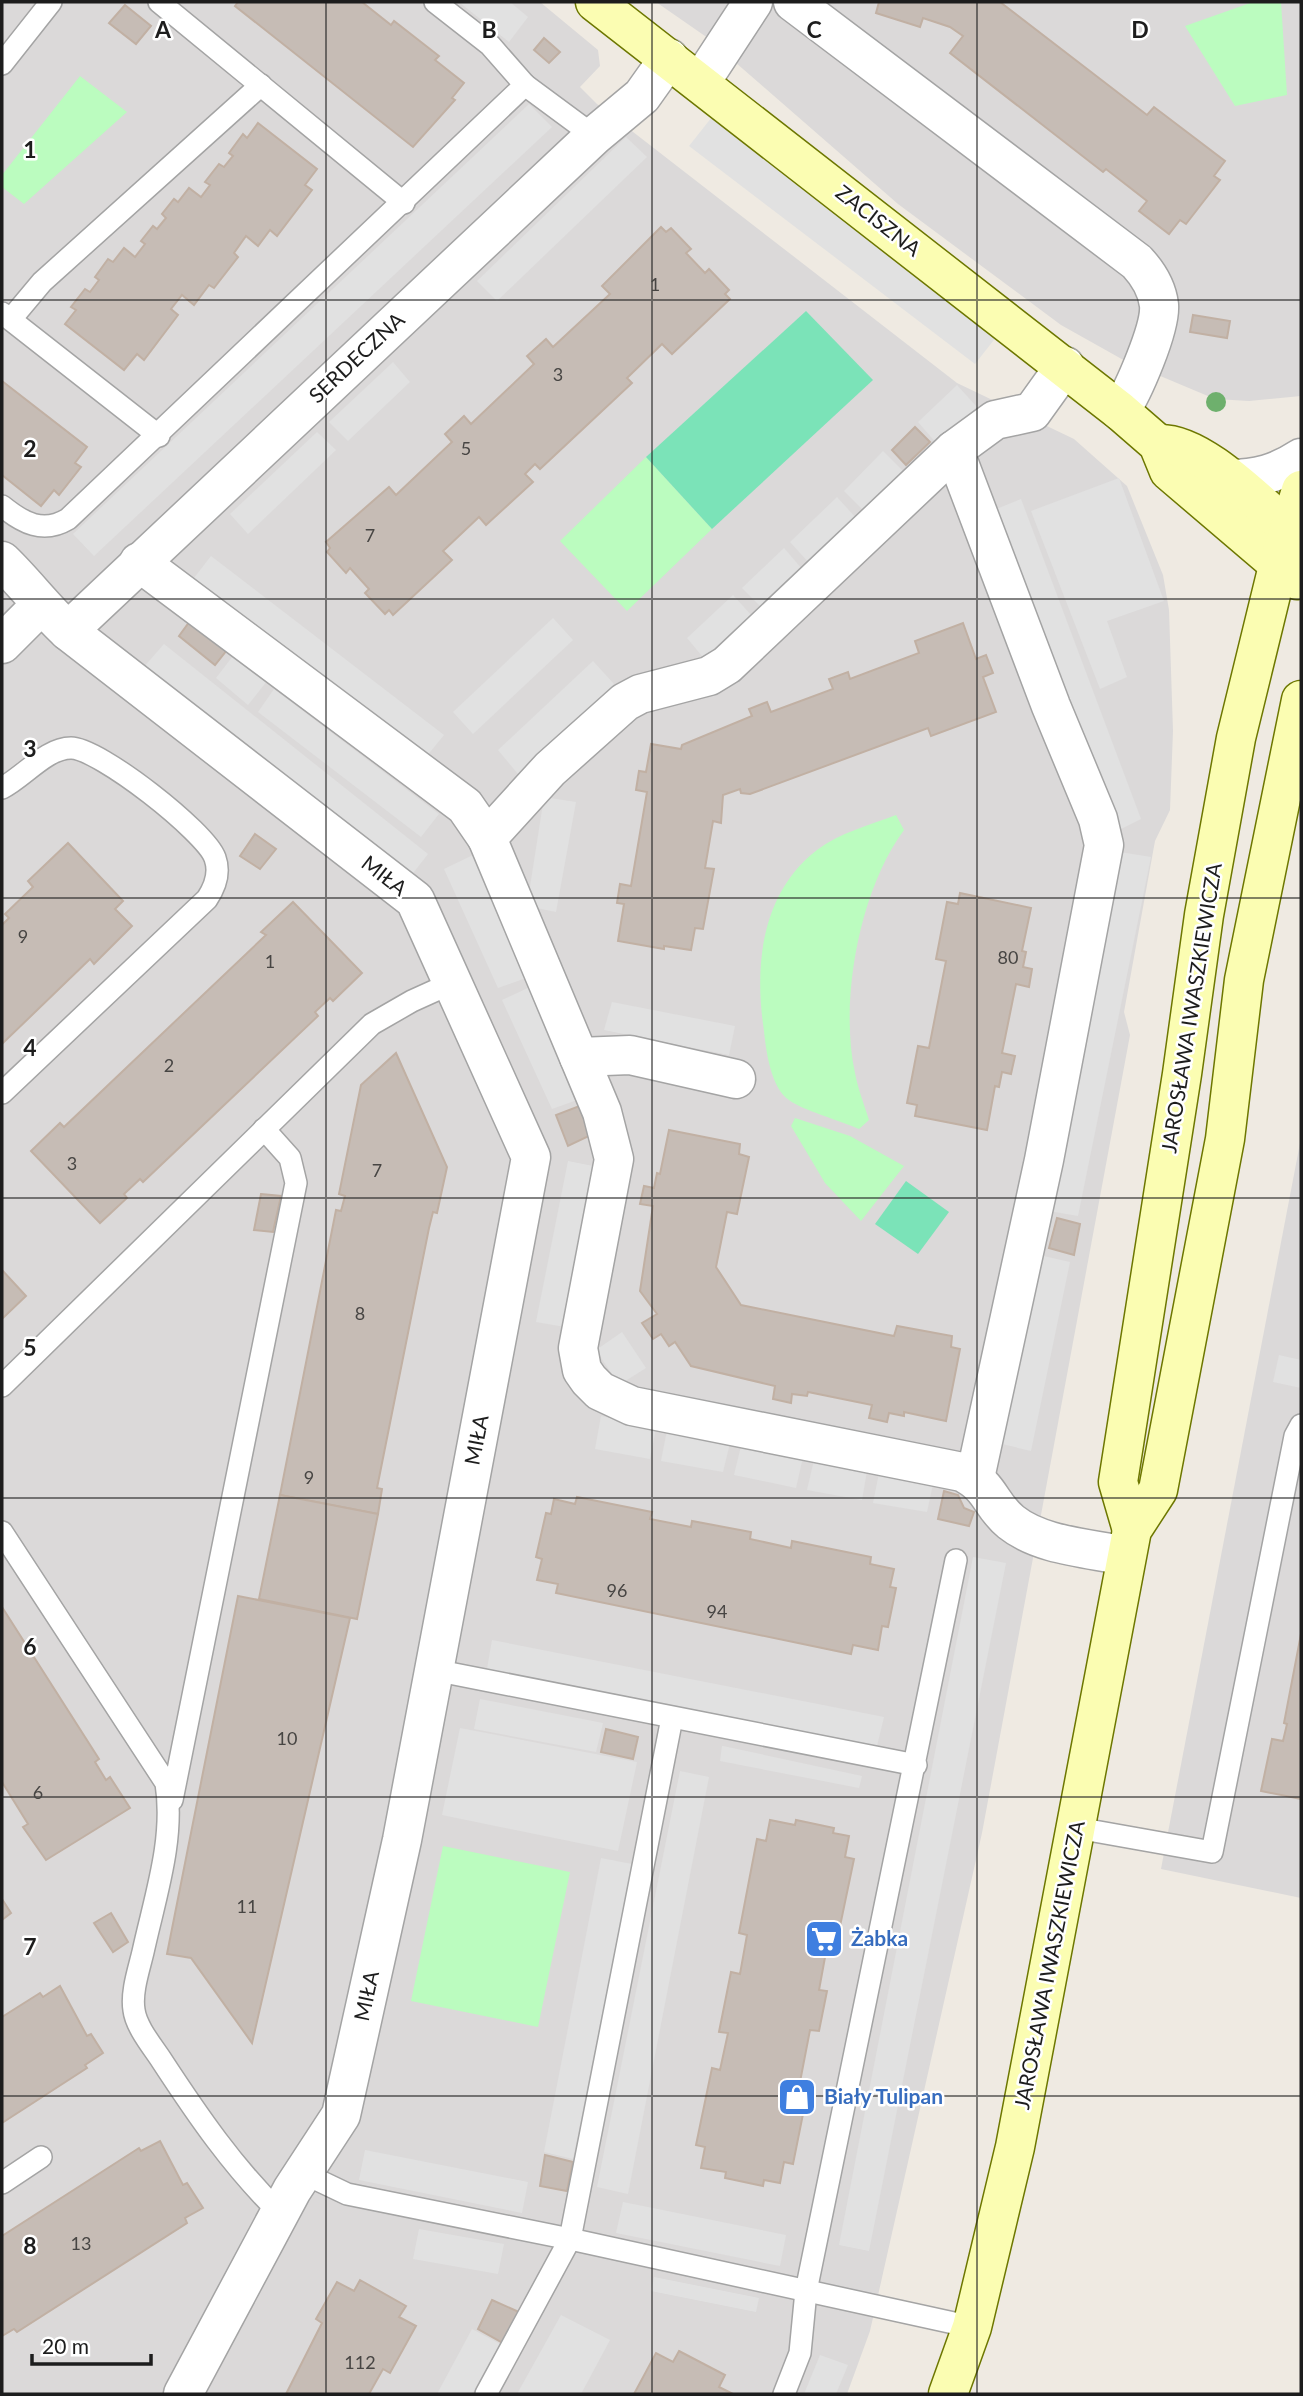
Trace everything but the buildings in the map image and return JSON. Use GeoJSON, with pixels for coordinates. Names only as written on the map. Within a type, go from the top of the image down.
{"type":"FeatureCollection","features":[{"type":"Feature","properties":{"kind":"street"},"geometry":{"type":"LineString","coordinates":[[700,82],[752,2]]}},
{"type":"Feature","properties":{"kind":"street"},"geometry":{"type":"LineString","coordinates":[[793,2],[1137,262],[1149,276],[1159,306],[1157,321],[1133,391],[1120,411]]}},
{"type":"Feature","properties":{"kind":"street","name":"ZACISZNA"},"geometry":{"type":"LineString","coordinates":[[616,8],[669,58],[1120,411],[1158,444],[1169,471],[1293,554]]}},
{"type":"Feature","properties":{"kind":"street","name":"SERDECZNA"},"geometry":{"type":"LineString","coordinates":[[2,644],[54,618],[139,562],[594,136],[642,96],[669,58]]}},
{"type":"Feature","properties":{"kind":"street"},"geometry":{"type":"LineString","coordinates":[[488,838],[550,769],[625,702],[640,694],[709,676],[727,665],[954,450],[995,421],[1032,412],[1065,366]]}},
{"type":"Feature","properties":{"kind":"street","name":"ZACISZNA"},"geometry":{"type":"LineString","coordinates":[[1158,444],[1170,443],[1229,479],[1293,554]]}},
{"type":"Feature","properties":{"kind":"street"},"geometry":{"type":"LineString","coordinates":[[954,450],[1051,706],[1098,819],[1104,845],[1044,1160],[975,1478]]}},
{"type":"Feature","properties":{"kind":"street"},"geometry":{"type":"LineString","coordinates":[[1229,479],[1252,479],[1280,471],[1301,458]]}},
{"type":"Feature","properties":{"kind":"street","name":"JAROSŁAWA IWASZKIEWICZA"},"geometry":{"type":"LineString","coordinates":[[1129,1543],[1118,1482],[1204,915],[1236,738],[1293,554],[1301,490]]}},
{"type":"Feature","properties":{"kind":"street"},"geometry":{"type":"LineString","coordinates":[[2,561],[54,618]]}},
{"type":"Feature","properties":{"kind":"street"},"geometry":{"type":"LineString","coordinates":[[139,562],[465,806],[488,838],[602,1112],[614,1159],[580,1331],[582,1370],[600,1391],[632,1406],[944,1467],[975,1478],[984,1485],[1010,1521],[1022,1530],[1044,1539],[1129,1543]]}},
{"type":"Feature","properties":{"kind":"street","name":"MIŁA"},"geometry":{"type":"LineString","coordinates":[[54,618],[415,900],[531,1157],[402,1840],[341,2115],[280,2213],[183,2394]]}},
{"type":"Feature","properties":{"kind":"street","name":"JAROSŁAWA IWASZKIEWICZA"},"geometry":{"type":"LineString","coordinates":[[948,2394],[972,2327],[1015,2147],[1129,1543],[1158,1490],[1225,1139],[1244,980],[1300,710]]}},
{"type":"Feature","properties":{"kind":"street"},"geometry":{"type":"LineString","coordinates":[[579,1057],[630,1055],[736,1079]]}},
{"type":"Feature","properties":{"kind":"lane"},"geometry":{"type":"LineString","coordinates":[[2,64],[51,2]]}},
{"type":"Feature","properties":{"kind":"lane"},"geometry":{"type":"LineString","coordinates":[[435,2],[490,45],[525,85],[594,136]]}},
{"type":"Feature","properties":{"kind":"lane"},"geometry":{"type":"LineString","coordinates":[[173,6],[261,85],[404,203]]}},
{"type":"Feature","properties":{"kind":"lane"},"geometry":{"type":"LineString","coordinates":[[159,436],[6,316],[261,85]]}},
{"type":"Feature","properties":{"kind":"lane"},"geometry":{"type":"LineString","coordinates":[[2,506],[33,527],[56,526],[68,519],[159,436],[352,246],[404,203],[525,85]]}},
{"type":"Feature","properties":{"kind":"lane"},"geometry":{"type":"LineString","coordinates":[[2,788],[57,750],[86,751],[125,773],[199,836],[215,857],[217,874],[207,899],[2,1093]]}},
{"type":"Feature","properties":{"kind":"lane"},"geometry":{"type":"LineString","coordinates":[[2,1387],[372,1024],[412,1001],[454,982]]}},
{"type":"Feature","properties":{"kind":"lane"},"geometry":{"type":"LineString","coordinates":[[264,1129],[290,1158],[296,1182],[170,1808],[168,1835],[138,1973],[134,2010],[145,2035],[206,2129],[250,2183],[280,2213]]}},
{"type":"Feature","properties":{"kind":"lane"},"geometry":{"type":"LineString","coordinates":[[1077,1828],[1213,1852],[1295,1436],[1301,1425]]}},
{"type":"Feature","properties":{"kind":"lane"},"geometry":{"type":"LineString","coordinates":[[2,1532],[152,1758],[166,1783],[170,1808]]}},
{"type":"Feature","properties":{"kind":"lane"},"geometry":{"type":"LineString","coordinates":[[784,2394],[800,2353],[806,2291],[956,1560]]}},
{"type":"Feature","properties":{"kind":"lane"},"geometry":{"type":"LineString","coordinates":[[434,1670],[916,1765]]}},
{"type":"Feature","properties":{"kind":"lane"},"geometry":{"type":"LineString","coordinates":[[486,2394],[570,2239],[673,1718]]}},
{"type":"Feature","properties":{"kind":"lane"},"geometry":{"type":"LineString","coordinates":[[2,2183],[41,2157]]}},
{"type":"Feature","properties":{"kind":"lane"},"geometry":{"type":"LineString","coordinates":[[303,2173],[347,2194],[570,2239],[972,2327]]}},
{"type":"Feature","properties":{"kind":"shaded area"},"geometry":{"type":"Polygon","coordinates":[[[2,2],[540,2],[598,50],[600,66],[580,87],[597,104],[957,383],[1074,439],[1127,486],[1163,575],[1169,610],[1173,731],[1170,810],[1155,841],[1124,1012],[1130,1035],[982,1833],[870,2331],[847,2394],[2,2394],[2,2]]]}},
{"type":"Feature","properties":{"kind":"shaded area"},"geometry":{"type":"Polygon","coordinates":[[[459,2],[510,2],[528,17],[509,42],[459,2]]]}},
{"type":"Feature","properties":{"kind":"shaded area"},"geometry":{"type":"Polygon","coordinates":[[[656,2],[1301,2],[1301,396],[1249,401],[1215,399],[1127,362],[1061,325],[898,204],[705,36],[656,2]]]}},
{"type":"Feature","properties":{"kind":"shaded area"},"geometry":{"type":"Polygon","coordinates":[[[529,104],[552,127],[94,556],[73,534],[529,104]]]}},
{"type":"Feature","properties":{"kind":"shaded area"},"geometry":{"type":"Polygon","coordinates":[[[712,117],[997,336],[975,364],[689,146],[712,117]]]}},
{"type":"Feature","properties":{"kind":"shaded area"},"geometry":{"type":"Polygon","coordinates":[[[626,137],[647,157],[497,301],[477,281],[626,137]]]}},
{"type":"Feature","properties":{"kind":"shaded area"},"geometry":{"type":"Polygon","coordinates":[[[393,362],[410,382],[348,441],[329,422],[393,362]]]}},
{"type":"Feature","properties":{"kind":"shaded area"},"geometry":{"type":"Polygon","coordinates":[[[957,385],[977,407],[937,444],[918,422],[957,385]]]}},
{"type":"Feature","properties":{"kind":"shaded area"},"geometry":{"type":"Polygon","coordinates":[[[317,432],[336,450],[248,534],[230,514],[317,432]]]}},
{"type":"Feature","properties":{"kind":"shaded area"},"geometry":{"type":"Polygon","coordinates":[[[883,451],[905,473],[864,511],[844,491],[883,451]]]}},
{"type":"Feature","properties":{"kind":"shaded area"},"geometry":{"type":"Polygon","coordinates":[[[1119,478],[1164,601],[1107,621],[1127,677],[1100,689],[1031,511],[1119,478]]]}},
{"type":"Feature","properties":{"kind":"shaded area"},"geometry":{"type":"Polygon","coordinates":[[[837,497],[857,519],[809,563],[790,542],[837,497]]]}},
{"type":"Feature","properties":{"kind":"shaded area"},"geometry":{"type":"Polygon","coordinates":[[[1021,499],[1141,819],[1115,832],[994,510],[1021,499]]]}},
{"type":"Feature","properties":{"kind":"shaded area"},"geometry":{"type":"Polygon","coordinates":[[[784,548],[802,569],[762,608],[742,588],[784,548]]]}},
{"type":"Feature","properties":{"kind":"shaded area"},"geometry":{"type":"Polygon","coordinates":[[[211,556],[444,735],[426,757],[194,578],[211,556]]]}},
{"type":"Feature","properties":{"kind":"shaded area"},"geometry":{"type":"Polygon","coordinates":[[[733,595],[753,617],[706,661],[687,638],[733,595]]]}},
{"type":"Feature","properties":{"kind":"shaded area"},"geometry":{"type":"Polygon","coordinates":[[[553,618],[573,640],[473,734],[453,712],[553,618]]]}},
{"type":"Feature","properties":{"kind":"shaded area"},"geometry":{"type":"Polygon","coordinates":[[[164,644],[428,854],[410,877],[143,668],[164,644]]]}},
{"type":"Feature","properties":{"kind":"shaded area"},"geometry":{"type":"Polygon","coordinates":[[[233,656],[267,681],[248,705],[216,678],[233,656]]]}},
{"type":"Feature","properties":{"kind":"shaded area"},"geometry":{"type":"Polygon","coordinates":[[[593,661],[614,684],[518,774],[498,750],[593,661]]]}},
{"type":"Feature","properties":{"kind":"shaded area"},"geometry":{"type":"Polygon","coordinates":[[[274,689],[439,814],[421,837],[258,712],[274,689]]]}},
{"type":"Feature","properties":{"kind":"shaded area"},"geometry":{"type":"Polygon","coordinates":[[[544,797],[576,802],[556,912],[527,906],[544,797]]]}},
{"type":"Feature","properties":{"kind":"shaded area"},"geometry":{"type":"Polygon","coordinates":[[[1120,852],[1151,857],[1078,1216],[1049,1211],[1120,852]]]}},
{"type":"Feature","properties":{"kind":"shaded area"},"geometry":{"type":"Polygon","coordinates":[[[473,855],[526,978],[498,988],[444,869],[473,855]]]}},
{"type":"Feature","properties":{"kind":"shaded area"},"geometry":{"type":"Polygon","coordinates":[[[530,987],[580,1099],[552,1109],[502,1000],[530,987]]]}},
{"type":"Feature","properties":{"kind":"shaded area"},"geometry":{"type":"Polygon","coordinates":[[[612,1002],[735,1026],[729,1055],[604,1030],[612,1002]]]}},
{"type":"Feature","properties":{"kind":"shaded area"},"geometry":{"type":"Polygon","coordinates":[[[1301,1138],[1301,1898],[1161,1869],[1301,1138]]]}},
{"type":"Feature","properties":{"kind":"shaded area"},"geometry":{"type":"Polygon","coordinates":[[[568,1161],[598,1167],[565,1327],[536,1322],[568,1161]]]}},
{"type":"Feature","properties":{"kind":"shaded area"},"geometry":{"type":"Polygon","coordinates":[[[1039,1255],[1070,1262],[1031,1451],[1002,1444],[1039,1255]]]}},
{"type":"Feature","properties":{"kind":"shaded area"},"geometry":{"type":"Polygon","coordinates":[[[622,1332],[646,1368],[619,1385],[596,1350],[622,1332]]]}},
{"type":"Feature","properties":{"kind":"shaded area"},"geometry":{"type":"Polygon","coordinates":[[[1279,1355],[1301,1360],[1301,1388],[1273,1382],[1279,1355]]]}},
{"type":"Feature","properties":{"kind":"shaded area"},"geometry":{"type":"Polygon","coordinates":[[[601,1416],[656,1428],[650,1459],[595,1449],[601,1416]]]}},
{"type":"Feature","properties":{"kind":"shaded area"},"geometry":{"type":"Polygon","coordinates":[[[667,1430],[730,1443],[723,1472],[661,1461],[667,1430]]]}},
{"type":"Feature","properties":{"kind":"shaded area"},"geometry":{"type":"Polygon","coordinates":[[[741,1446],[803,1457],[796,1488],[734,1475],[741,1446]]]}},
{"type":"Feature","properties":{"kind":"shaded area"},"geometry":{"type":"Polygon","coordinates":[[[814,1460],[867,1471],[862,1500],[807,1490],[814,1460]]]}},
{"type":"Feature","properties":{"kind":"shaded area"},"geometry":{"type":"Polygon","coordinates":[[[879,1473],[933,1484],[927,1512],[873,1503],[879,1473]]]}},
{"type":"Feature","properties":{"kind":"shaded area"},"geometry":{"type":"Polygon","coordinates":[[[973,1557],[1006,1563],[869,2251],[839,2245],[973,1557]]]}},
{"type":"Feature","properties":{"kind":"shaded area"},"geometry":{"type":"Polygon","coordinates":[[[492,1640],[884,1717],[877,1746],[487,1669],[492,1640]]]}},
{"type":"Feature","properties":{"kind":"shaded area"},"geometry":{"type":"Polygon","coordinates":[[[480,1699],[603,1723],[596,1752],[474,1729],[480,1699]]]}},
{"type":"Feature","properties":{"kind":"shaded area"},"geometry":{"type":"Polygon","coordinates":[[[460,1728],[637,1762],[618,1851],[442,1815],[460,1728]]]}},
{"type":"Feature","properties":{"kind":"shaded area"},"geometry":{"type":"Polygon","coordinates":[[[722,1746],[862,1776],[859,1788],[720,1761],[722,1746]]]}},
{"type":"Feature","properties":{"kind":"shaded area"},"geometry":{"type":"Polygon","coordinates":[[[680,1771],[709,1777],[628,2194],[597,2187],[680,1771]]]}},
{"type":"Feature","properties":{"kind":"shaded area"},"geometry":{"type":"Polygon","coordinates":[[[601,1858],[632,1864],[573,2159],[544,2152],[601,1858]]]}},
{"type":"Feature","properties":{"kind":"shaded area"},"geometry":{"type":"Polygon","coordinates":[[[365,2150],[528,2182],[522,2213],[359,2180],[365,2150]]]}},
{"type":"Feature","properties":{"kind":"shaded area"},"geometry":{"type":"Polygon","coordinates":[[[623,2202],[786,2235],[780,2266],[616,2233],[623,2202]]]}},
{"type":"Feature","properties":{"kind":"shaded area"},"geometry":{"type":"Polygon","coordinates":[[[419,2229],[504,2244],[498,2274],[413,2259],[419,2229]]]}},
{"type":"Feature","properties":{"kind":"shaded area"},"geometry":{"type":"Polygon","coordinates":[[[654,2277],[759,2298],[756,2312],[651,2291],[654,2277]]]}},
{"type":"Feature","properties":{"kind":"shaded area"},"geometry":{"type":"Polygon","coordinates":[[[561,2315],[610,2340],[581,2394],[517,2394],[561,2315]]]}},
{"type":"Feature","properties":{"kind":"shaded area"},"geometry":{"type":"Polygon","coordinates":[[[472,2329],[500,2344],[472,2394],[437,2394],[472,2329]]]}},
{"type":"Feature","properties":{"kind":"shaded area"},"geometry":{"type":"Polygon","coordinates":[[[820,2355],[848,2365],[836,2394],[804,2394],[820,2355]]]}},
{"type":"Feature","properties":{"kind":"green space"},"geometry":{"type":"Polygon","coordinates":[[[1253,2],[1281,2],[1287,95],[1235,106],[1185,26],[1253,2]]]}},
{"type":"Feature","properties":{"kind":"green space"},"geometry":{"type":"Polygon","coordinates":[[[80,76],[127,112],[24,204],[2,187],[2,175],[80,76]]]}},
{"type":"Feature","properties":{"kind":"green space"},"geometry":{"type":"Polygon","coordinates":[[[806,311],[873,380],[712,529],[646,457],[806,311]]]}},
{"type":"Feature","properties":{"kind":"green space"},"geometry":{"type":"Polygon","coordinates":[[[646,457],[712,529],[627,611],[560,541],[646,457]]]}},
{"type":"Feature","properties":{"kind":"green space"},"geometry":{"type":"Polygon","coordinates":[[[896,815],[904,830],[889,854],[865,914],[852,980],[851,1044],[856,1079],[869,1120],[859,1129],[795,1104],[778,1087],[770,1068],[765,1039],[760,981],[762,957],[773,909],[798,867],[835,839],[896,815]]]}},
{"type":"Feature","properties":{"kind":"green space"},"geometry":{"type":"Polygon","coordinates":[[[795,1118],[850,1136],[904,1166],[861,1221],[825,1183],[791,1126],[795,1118]]]}},
{"type":"Feature","properties":{"kind":"green space"},"geometry":{"type":"Polygon","coordinates":[[[906,1181],[949,1212],[918,1254],[875,1224],[906,1181]]]}},
{"type":"Feature","properties":{"kind":"green space"},"geometry":{"type":"Polygon","coordinates":[[[443,1846],[570,1872],[538,2027],[411,2001],[443,1846]]]}},
{"type":"Feature","properties":{"kind":"place","name":"Żabka"},"geometry":{"type":"Point","coordinates":[824,1939]}},
{"type":"Feature","properties":{"kind":"place","name":"Biały Tulipan"},"geometry":{"type":"Point","coordinates":[797,2097]}}]}
